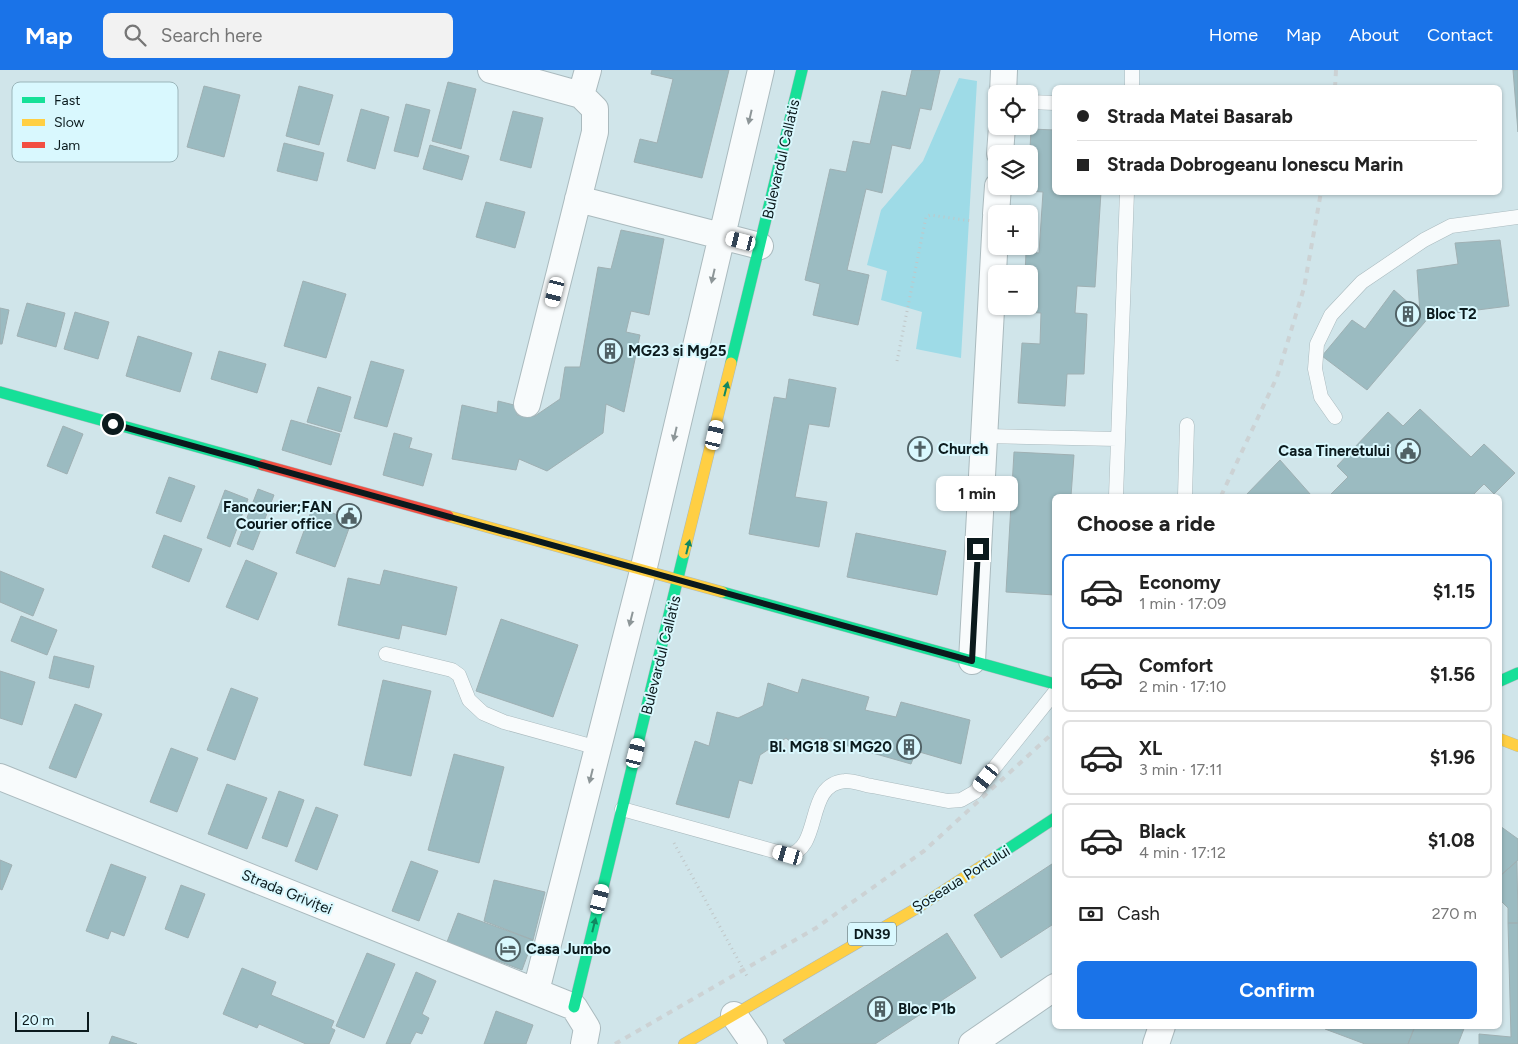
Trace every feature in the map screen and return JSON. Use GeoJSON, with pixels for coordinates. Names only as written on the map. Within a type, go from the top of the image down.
{"type":"FeatureCollection","features":[{"type":"Feature","properties":{"kind":"street"},"geometry":{"type":"LineString","coordinates":[[491,70],[584,82],[595,109],[595,132],[527,404]]}},
{"type":"Feature","properties":{"kind":"street"},"geometry":{"type":"LineString","coordinates":[[536,992],[642,572],[761,70]]}},
{"type":"Feature","properties":{"kind":"street","name":"Bulevardul Callatis"},"geometry":{"type":"LineString","coordinates":[[574,1007],[802,70]]}},
{"type":"Feature","properties":{"kind":"street"},"geometry":{"type":"LineString","coordinates":[[1003,85],[1004,70]]}},
{"type":"Feature","properties":{"kind":"street"},"geometry":{"type":"LineString","coordinates":[[578,199],[760,246]]}},
{"type":"Feature","properties":{"kind":"street"},"geometry":{"type":"LineString","coordinates":[[972,661],[994,255]]}},
{"type":"Feature","properties":{"kind":"street"},"geometry":{"type":"LineString","coordinates":[[0,392],[642,572],[1052,683]]}},
{"type":"Feature","properties":{"kind":"street"},"geometry":{"type":"LineString","coordinates":[[1502,680],[1518,673]]}},
{"type":"Feature","properties":{"kind":"street"},"geometry":{"type":"LineString","coordinates":[[1502,740],[1518,746]]}},
{"type":"Feature","properties":{"kind":"street","name":"Strada Griviței"},"geometry":{"type":"LineString","coordinates":[[0,777],[574,1007]]}},
{"type":"Feature","properties":{"kind":"street","name":"Șoseaua Portului"},"geometry":{"type":"LineString","coordinates":[[684,1044],[917,908],[1052,820]]}},
{"type":"Feature","properties":{"kind":"street"},"geometry":{"type":"LineString","coordinates":[[972,1044],[1052,989]]}},
{"type":"Feature","properties":{"kind":"street"},"geometry":{"type":"LineString","coordinates":[[574,1007],[587,1028],[584,1044]]}},
{"type":"Feature","properties":{"kind":"street"},"geometry":{"type":"LineString","coordinates":[[734,1015],[754,1044]]}},
{"type":"Feature","properties":{"kind":"street"},"geometry":{"type":"LineString","coordinates":[[1156,1044],[1161,1029]]}},
{"type":"Feature","properties":{"kind":"lane"},"geometry":{"type":"LineString","coordinates":[[1132,70],[1132,85]]}},
{"type":"Feature","properties":{"kind":"lane"},"geometry":{"type":"LineString","coordinates":[[1038,102],[1052,103]]}},
{"type":"Feature","properties":{"kind":"lane"},"geometry":{"type":"LineString","coordinates":[[1116,494],[1127,195]]}},
{"type":"Feature","properties":{"kind":"lane"},"geometry":{"type":"LineString","coordinates":[[1335,417],[1321,397],[1315,369],[1317,344],[1331,315],[1362,282],[1424,240],[1451,226],[1518,217]]}},
{"type":"Feature","properties":{"kind":"lane"},"geometry":{"type":"LineString","coordinates":[[1185,494],[1186,425]]}},
{"type":"Feature","properties":{"kind":"lane"},"geometry":{"type":"LineString","coordinates":[[984,436],[1117,439]]}},
{"type":"Feature","properties":{"kind":"lane"},"geometry":{"type":"LineString","coordinates":[[386,654],[452,670],[459,674],[469,700],[483,713],[598,748]]}},
{"type":"Feature","properties":{"kind":"lane"},"geometry":{"type":"LineString","coordinates":[[622,810],[660,818],[788,855],[796,853],[805,845],[819,801],[828,787],[845,781],[948,801],[961,800],[974,792],[1052,696]]}},
{"type":"Feature","properties":{"kind":"path"},"geometry":{"type":"LineString","coordinates":[[897,361],[926,217],[930,215],[988,223]]}},
{"type":"Feature","properties":{"kind":"path"},"geometry":{"type":"LineString","coordinates":[[660,818],[760,999]]}},
{"type":"Feature","properties":{"kind":"shaded area"},"geometry":{"type":"Polygon","coordinates":[[[959,78],[977,81],[961,358],[916,349],[922,312],[881,300],[887,271],[867,265],[881,210],[923,161],[959,78]]]}},
{"type":"Feature","properties":{"kind":"building"},"geometry":{"type":"Polygon","coordinates":[[[652,70],[729,70],[702,178],[634,162],[640,139],[657,143],[673,79],[651,74],[652,70]]]}},
{"type":"Feature","properties":{"kind":"building"},"geometry":{"type":"Polygon","coordinates":[[[912,70],[940,70],[931,110],[920,108],[910,149],[892,145],[882,193],[866,189],[847,270],[869,275],[858,325],[813,315],[820,284],[805,280],[830,169],[846,172],[853,141],[870,144],[882,91],[906,96],[912,70]]]}},
{"type":"Feature","properties":{"kind":"building"},"geometry":{"type":"Polygon","coordinates":[[[1513,70],[1518,70],[1518,132],[1513,70]]]}},
{"type":"Feature","properties":{"kind":"building"},"geometry":{"type":"Polygon","coordinates":[[[448,82],[476,89],[461,149],[432,141],[448,82]]]}},
{"type":"Feature","properties":{"kind":"building"},"geometry":{"type":"Polygon","coordinates":[[[204,86],[240,95],[224,157],[187,147],[204,86]]]}},
{"type":"Feature","properties":{"kind":"building"},"geometry":{"type":"Polygon","coordinates":[[[299,86],[333,95],[319,145],[286,136],[299,86]]]}},
{"type":"Feature","properties":{"kind":"building"},"geometry":{"type":"Polygon","coordinates":[[[406,104],[430,110],[418,157],[394,151],[406,104]]]}},
{"type":"Feature","properties":{"kind":"building"},"geometry":{"type":"Polygon","coordinates":[[[361,109],[389,117],[375,169],[347,161],[361,109]]]}},
{"type":"Feature","properties":{"kind":"building"},"geometry":{"type":"Polygon","coordinates":[[[513,111],[543,118],[531,168],[500,160],[513,111]]]}},
{"type":"Feature","properties":{"kind":"building"},"geometry":{"type":"Polygon","coordinates":[[[1038,129],[1052,130],[1052,195],[1101,195],[1095,287],[1077,286],[1075,313],[1087,314],[1084,374],[1067,374],[1065,406],[1018,403],[1022,343],[1040,344],[1041,313],[1038,313],[1038,265],[1025,265],[1026,255],[1038,255],[1039,253],[1043,192],[1038,192],[1038,145],[1030,145],[1031,135],[1038,135],[1038,129]]]}},
{"type":"Feature","properties":{"kind":"building"},"geometry":{"type":"Polygon","coordinates":[[[284,143],[324,153],[317,181],[277,171],[284,143]]]}},
{"type":"Feature","properties":{"kind":"building"},"geometry":{"type":"Polygon","coordinates":[[[430,145],[469,156],[462,180],[423,169],[430,145]]]}},
{"type":"Feature","properties":{"kind":"building"},"geometry":{"type":"Polygon","coordinates":[[[486,202],[525,212],[515,248],[476,237],[486,202]]]}},
{"type":"Feature","properties":{"kind":"building","name":"MG23 si Mg25"},"geometry":{"type":"Polygon","coordinates":[[[621,230],[664,239],[649,315],[631,311],[626,332],[640,335],[624,412],[606,404],[603,433],[547,471],[519,459],[516,470],[452,459],[462,405],[497,413],[498,401],[518,406],[517,415],[535,416],[560,399],[565,367],[580,367],[598,267],[611,269],[621,230]]]}},
{"type":"Feature","properties":{"kind":"building","name":"Bloc T2"},"geometry":{"type":"Polygon","coordinates":[[[1500,240],[1509,306],[1430,316],[1367,390],[1322,356],[1352,320],[1365,329],[1394,290],[1420,313],[1417,270],[1458,264],[1455,243],[1500,240]]]}},
{"type":"Feature","properties":{"kind":"building"},"geometry":{"type":"Polygon","coordinates":[[[303,281],[346,294],[326,358],[284,346],[303,281]]]}},
{"type":"Feature","properties":{"kind":"building"},"geometry":{"type":"Polygon","coordinates":[[[27,303],[65,313],[56,347],[17,336],[27,303]]]}},
{"type":"Feature","properties":{"kind":"building"},"geometry":{"type":"Polygon","coordinates":[[[0,308],[9,310],[2,344],[0,344],[0,308]]]}},
{"type":"Feature","properties":{"kind":"building"},"geometry":{"type":"Polygon","coordinates":[[[75,312],[109,322],[98,359],[64,349],[75,312]]]}},
{"type":"Feature","properties":{"kind":"building"},"geometry":{"type":"Polygon","coordinates":[[[138,336],[192,353],[180,392],[126,376],[138,336]]]}},
{"type":"Feature","properties":{"kind":"building"},"geometry":{"type":"Polygon","coordinates":[[[219,351],[266,364],[257,393],[211,379],[219,351]]]}},
{"type":"Feature","properties":{"kind":"building"},"geometry":{"type":"Polygon","coordinates":[[[371,361],[404,370],[387,427],[354,418],[371,361]]]}},
{"type":"Feature","properties":{"kind":"building"},"geometry":{"type":"Polygon","coordinates":[[[789,379],[836,388],[829,427],[809,424],[795,497],[827,502],[819,547],[749,534],[774,397],[786,399],[789,379]]]}},
{"type":"Feature","properties":{"kind":"building"},"geometry":{"type":"Polygon","coordinates":[[[318,387],[351,397],[341,432],[307,422],[318,387]]]}},
{"type":"Feature","properties":{"kind":"building","name":"Casa Tineretului"},"geometry":{"type":"Polygon","coordinates":[[[1420,409],[1471,457],[1484,444],[1515,473],[1494,494],[1484,484],[1474,494],[1331,494],[1348,477],[1337,466],[1388,412],[1403,426],[1420,409]]]}},
{"type":"Feature","properties":{"kind":"building"},"geometry":{"type":"Polygon","coordinates":[[[291,420],[340,434],[331,465],[282,450],[291,420]]]}},
{"type":"Feature","properties":{"kind":"building"},"geometry":{"type":"Polygon","coordinates":[[[63,426],[83,434],[67,474],[47,466],[63,426]]]}},
{"type":"Feature","properties":{"kind":"building"},"geometry":{"type":"Polygon","coordinates":[[[394,433],[412,438],[409,448],[432,454],[423,486],[383,475],[394,433]]]}},
{"type":"Feature","properties":{"kind":"building"},"geometry":{"type":"Polygon","coordinates":[[[1014,452],[1074,455],[1071,494],[1052,494],[1052,595],[1006,592],[1014,452]]]}},
{"type":"Feature","properties":{"kind":"building"},"geometry":{"type":"Polygon","coordinates":[[[1280,460],[1310,494],[1247,494],[1280,460]]]}},
{"type":"Feature","properties":{"kind":"building"},"geometry":{"type":"Polygon","coordinates":[[[169,477],[195,486],[181,522],[156,513],[169,477]]]}},
{"type":"Feature","properties":{"kind":"building"},"geometry":{"type":"Polygon","coordinates":[[[258,489],[274,495],[253,550],[237,544],[258,489]]]}},
{"type":"Feature","properties":{"kind":"building"},"geometry":{"type":"Polygon","coordinates":[[[225,490],[248,499],[230,547],[207,538],[225,490]]]}},
{"type":"Feature","properties":{"kind":"building"},"geometry":{"type":"Polygon","coordinates":[[[313,506],[352,520],[335,567],[296,553],[313,506]]]}},
{"type":"Feature","properties":{"kind":"building"},"geometry":{"type":"Polygon","coordinates":[[[856,533],[946,551],[937,595],[847,577],[856,533]]]}},
{"type":"Feature","properties":{"kind":"building"},"geometry":{"type":"Polygon","coordinates":[[[164,535],[202,549],[189,582],[152,567],[164,535]]]}},
{"type":"Feature","properties":{"kind":"building"},"geometry":{"type":"Polygon","coordinates":[[[246,560],[277,573],[258,620],[226,607],[246,560]]]}},
{"type":"Feature","properties":{"kind":"building"},"geometry":{"type":"Polygon","coordinates":[[[384,570],[457,587],[446,635],[402,625],[399,639],[338,625],[348,578],[380,585],[384,570]]]}},
{"type":"Feature","properties":{"kind":"building"},"geometry":{"type":"Polygon","coordinates":[[[0,571],[44,589],[33,616],[0,602],[0,571]]]}},
{"type":"Feature","properties":{"kind":"building"},"geometry":{"type":"Polygon","coordinates":[[[21,616],[57,630],[47,655],[11,641],[21,616]]]}},
{"type":"Feature","properties":{"kind":"building"},"geometry":{"type":"Polygon","coordinates":[[[501,619],[578,645],[553,717],[476,691],[501,619]]]}},
{"type":"Feature","properties":{"kind":"building"},"geometry":{"type":"Polygon","coordinates":[[[54,656],[94,666],[89,688],[49,678],[54,656]]]}},
{"type":"Feature","properties":{"kind":"building"},"geometry":{"type":"Polygon","coordinates":[[[0,671],[35,682],[22,725],[0,718],[0,671]]]}},
{"type":"Feature","properties":{"kind":"building","name":"Bl. MG18 SI MG20"},"geometry":{"type":"Polygon","coordinates":[[[802,679],[869,697],[865,710],[896,717],[901,702],[970,720],[961,764],[916,751],[911,764],[820,738],[817,751],[799,749],[786,738],[760,755],[752,784],[739,780],[729,818],[676,804],[695,741],[709,746],[717,712],[738,718],[763,706],[768,683],[798,693],[802,679]]]}},
{"type":"Feature","properties":{"kind":"building"},"geometry":{"type":"Polygon","coordinates":[[[383,680],[431,691],[411,776],[364,765],[383,680]]]}},
{"type":"Feature","properties":{"kind":"building"},"geometry":{"type":"Polygon","coordinates":[[[231,688],[258,698],[235,760],[207,750],[231,688]]]}},
{"type":"Feature","properties":{"kind":"building"},"geometry":{"type":"Polygon","coordinates":[[[75,704],[102,714],[76,778],[49,768],[75,704]]]}},
{"type":"Feature","properties":{"kind":"building"},"geometry":{"type":"Polygon","coordinates":[[[171,748],[198,758],[177,812],[150,802],[171,748]]]}},
{"type":"Feature","properties":{"kind":"building"},"geometry":{"type":"Polygon","coordinates":[[[454,754],[504,767],[479,863],[428,850],[454,754]]]}},
{"type":"Feature","properties":{"kind":"building"},"geometry":{"type":"Polygon","coordinates":[[[227,784],[267,798],[247,849],[208,834],[227,784]]]}},
{"type":"Feature","properties":{"kind":"building"},"geometry":{"type":"Polygon","coordinates":[[[279,791],[304,800],[287,847],[262,838],[279,791]]]}},
{"type":"Feature","properties":{"kind":"building"},"geometry":{"type":"Polygon","coordinates":[[[316,807],[338,815],[317,870],[295,861],[316,807]]]}},
{"type":"Feature","properties":{"kind":"building"},"geometry":{"type":"Polygon","coordinates":[[[1502,827],[1518,839],[1518,860],[1502,874],[1502,827]]]}},
{"type":"Feature","properties":{"kind":"building"},"geometry":{"type":"Polygon","coordinates":[[[0,860],[12,865],[2,890],[0,889],[0,860]]]}},
{"type":"Feature","properties":{"kind":"building"},"geometry":{"type":"Polygon","coordinates":[[[411,861],[438,871],[419,921],[392,911],[411,861]]]}},
{"type":"Feature","properties":{"kind":"building"},"geometry":{"type":"Polygon","coordinates":[[[1517,861],[1518,923],[1508,923],[1508,908],[1502,902],[1502,874],[1517,861]]]}},
{"type":"Feature","properties":{"kind":"building"},"geometry":{"type":"Polygon","coordinates":[[[111,864],[146,877],[124,936],[111,931],[108,939],[86,931],[111,864]]]}},
{"type":"Feature","properties":{"kind":"building"},"geometry":{"type":"Polygon","coordinates":[[[1052,864],[1052,925],[1001,958],[974,915],[1052,864]]]}},
{"type":"Feature","properties":{"kind":"building"},"geometry":{"type":"Polygon","coordinates":[[[494,880],[545,892],[533,940],[484,921],[494,880]]]}},
{"type":"Feature","properties":{"kind":"building"},"geometry":{"type":"Polygon","coordinates":[[[181,885],[205,894],[188,938],[165,929],[181,885]]]}},
{"type":"Feature","properties":{"kind":"building"},"geometry":{"type":"Polygon","coordinates":[[[458,913],[533,940],[522,970],[447,942],[458,913]]]}},
{"type":"Feature","properties":{"kind":"building"},"geometry":{"type":"Polygon","coordinates":[[[1508,923],[1518,923],[1518,1044],[1479,1044],[1479,1034],[1511,1037],[1508,923]]]}},
{"type":"Feature","properties":{"kind":"building","name":"Bloc P1b"},"geometry":{"type":"Polygon","coordinates":[[[947,933],[976,978],[875,1044],[786,1044],[783,1040],[947,933]]]}},
{"type":"Feature","properties":{"kind":"building"},"geometry":{"type":"Polygon","coordinates":[[[367,953],[395,964],[364,1038],[336,1026],[367,953]]]}},
{"type":"Feature","properties":{"kind":"building"},"geometry":{"type":"Polygon","coordinates":[[[242,968],[276,982],[271,995],[334,1021],[331,1028],[335,1030],[329,1044],[306,1044],[259,1024],[257,1028],[223,1014],[242,968]]]}},
{"type":"Feature","properties":{"kind":"building"},"geometry":{"type":"Polygon","coordinates":[[[416,972],[436,981],[422,1014],[429,1018],[422,1034],[416,1032],[410,1044],[386,1044],[416,972]]]}},
{"type":"Feature","properties":{"kind":"building"},"geometry":{"type":"Polygon","coordinates":[[[496,1011],[533,1025],[526,1044],[484,1044],[496,1011]]]}},
{"type":"Feature","properties":{"kind":"building"},"geometry":{"type":"Polygon","coordinates":[[[1325,1029],[1414,1029],[1408,1044],[1365,1044],[1325,1029]]]}},
{"type":"Feature","properties":{"kind":"building"},"geometry":{"type":"Polygon","coordinates":[[[1414,1029],[1464,1029],[1458,1044],[1408,1044],[1414,1029]]]}},
{"type":"Feature","properties":{"kind":"building"},"geometry":{"type":"Polygon","coordinates":[[[112,1036],[137,1044],[109,1044],[112,1036]]]}},
{"type":"Feature","properties":{"kind":"railway"},"geometry":{"type":"LineString","coordinates":[[1335,85],[1336,70]]}},
{"type":"Feature","properties":{"kind":"railway"},"geometry":{"type":"LineString","coordinates":[[1222,494],[1277,377],[1304,288],[1320,195]]}},
{"type":"Feature","properties":{"kind":"railway"},"geometry":{"type":"LineString","coordinates":[[615,1044],[816,928],[924,851],[1052,734]]}},
{"type":"Feature","properties":{"kind":"traffic: fast"},"geometry":{"type":"LineString","coordinates":[[731,363],[802,70]]}},
{"type":"Feature","properties":{"kind":"traffic: fast"},"geometry":{"type":"LineString","coordinates":[[0,392],[263,465]]}},
{"type":"Feature","properties":{"kind":"traffic: fast"},"geometry":{"type":"LineString","coordinates":[[574,1007],[684,553]]}},
{"type":"Feature","properties":{"kind":"traffic: fast"},"geometry":{"type":"LineString","coordinates":[[722,592],[1052,683]]}},
{"type":"Feature","properties":{"kind":"traffic: fast"},"geometry":{"type":"LineString","coordinates":[[1502,680],[1518,673]]}},
{"type":"Feature","properties":{"kind":"traffic: fast"},"geometry":{"type":"LineString","coordinates":[[997,856],[1052,820]]}},
{"type":"Feature","properties":{"kind":"traffic: slow"},"geometry":{"type":"LineString","coordinates":[[684,553],[731,363]]}},
{"type":"Feature","properties":{"kind":"traffic: slow"},"geometry":{"type":"LineString","coordinates":[[448,516],[722,592]]}},
{"type":"Feature","properties":{"kind":"traffic: slow"},"geometry":{"type":"LineString","coordinates":[[1502,740],[1518,746]]}},
{"type":"Feature","properties":{"kind":"traffic: slow"},"geometry":{"type":"LineString","coordinates":[[684,1044],[917,908],[997,856]]}},
{"type":"Feature","properties":{"kind":"traffic: jam"},"geometry":{"type":"LineString","coordinates":[[263,465],[448,516]]}},
{"type":"Feature","properties":{"kind":"place","name":"Bloc T2"},"geometry":{"type":"Point","coordinates":[1408,314]}},
{"type":"Feature","properties":{"kind":"place","name":"MG23 si Mg25"},"geometry":{"type":"Point","coordinates":[610,351]}},
{"type":"Feature","properties":{"kind":"place","name":"Church"},"geometry":{"type":"Point","coordinates":[920,449]}},
{"type":"Feature","properties":{"kind":"place","name":"Casa Tineretului"},"geometry":{"type":"Point","coordinates":[1408,451]}},
{"type":"Feature","properties":{"kind":"place","name":"Fancourier;FAN Courier office"},"geometry":{"type":"Point","coordinates":[349,516]}},
{"type":"Feature","properties":{"kind":"place","name":"Bl. MG18 SI MG20"},"geometry":{"type":"Point","coordinates":[909,747]}},
{"type":"Feature","properties":{"kind":"place","name":"Casa Jumbo"},"geometry":{"type":"Point","coordinates":[508,949]}},
{"type":"Feature","properties":{"kind":"place","name":"Bloc P1b"},"geometry":{"type":"Point","coordinates":[880,1009]}},
{"type":"Feature","properties":{"kind":"route"},"geometry":{"type":"LineString","coordinates":[[113,424],[642,572],[972,661],[978,549]]}}]}
